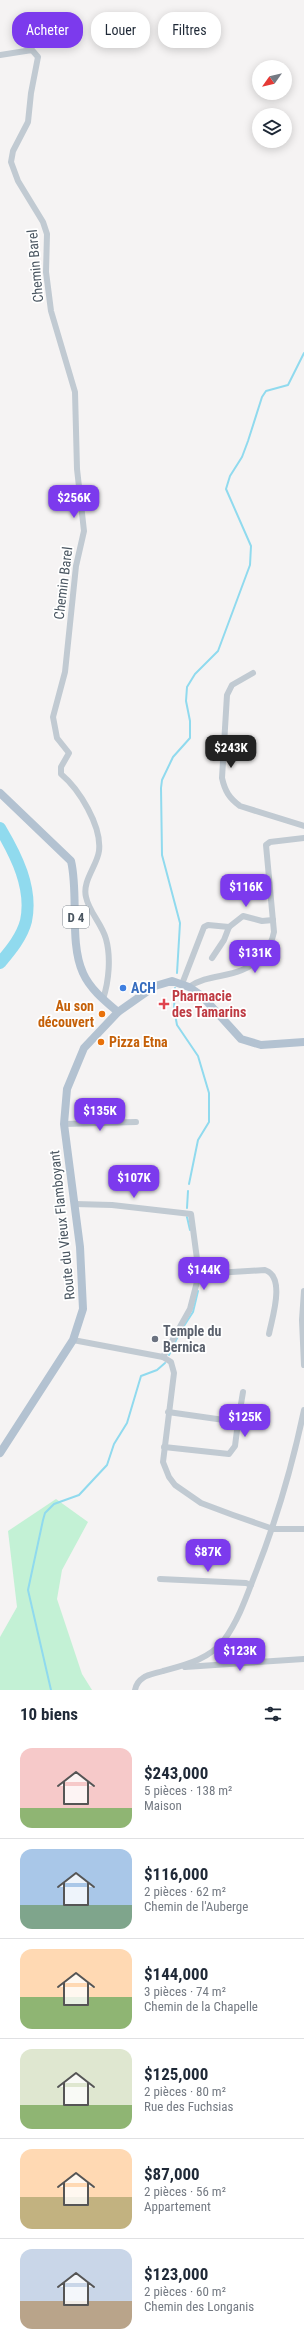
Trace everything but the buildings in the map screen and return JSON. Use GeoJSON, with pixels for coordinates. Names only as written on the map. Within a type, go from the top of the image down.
{"type":"FeatureCollection","features":[{"type":"Feature","properties":{"kind":"main road","name":"D 4"},"geometry":{"type":"LineString","coordinates":[[0,793],[71,861],[78,954],[83,973],[103,999],[118,1012]]}},
{"type":"Feature","properties":{"kind":"main road","name":"Route du Vieux Flamboyant"},"geometry":{"type":"LineString","coordinates":[[0,1452],[73,1340],[83,1308],[75,1204],[64,1124],[67,1089],[79,1057],[118,1012],[162,982],[172,981],[186,985]]}},
{"type":"Feature","properties":{"kind":"main road"},"geometry":{"type":"LineString","coordinates":[[186,985],[215,1009],[241,1039],[261,1045],[304,1042]]}},
{"type":"Feature","properties":{"kind":"street","name":"Chemin Barel"},"geometry":{"type":"LineString","coordinates":[[0,55],[32,50],[38,57],[31,93],[28,122],[13,151],[11,162],[18,181],[43,222],[47,234],[46,272],[51,311],[75,392],[77,469],[84,531],[76,566],[65,672],[53,717],[57,738],[69,753],[61,767],[61,774],[74,785],[77,794],[90,812],[98,838],[99,851],[87,882],[86,896],[106,938],[108,985],[103,999]]}},
{"type":"Feature","properties":{"kind":"street"},"geometry":{"type":"LineString","coordinates":[[253,673],[232,685],[227,695],[222,778],[224,788],[231,800],[240,806],[304,826]]}},
{"type":"Feature","properties":{"kind":"street"},"geometry":{"type":"LineString","coordinates":[[229,927],[208,925],[204,927],[188,969],[186,985],[239,972],[252,965],[272,943],[273,920],[266,845],[270,842],[304,838]]}},
{"type":"Feature","properties":{"kind":"street"},"geometry":{"type":"LineString","coordinates":[[212,958],[224,940],[229,927],[243,916],[262,921],[273,920]]}},
{"type":"Feature","properties":{"kind":"street"},"geometry":{"type":"LineString","coordinates":[[64,1124],[136,1122]]}},
{"type":"Feature","properties":{"kind":"street"},"geometry":{"type":"LineString","coordinates":[[75,1204],[112,1205],[191,1214],[199,1274],[190,1309],[163,1357]]}},
{"type":"Feature","properties":{"kind":"street"},"geometry":{"type":"LineString","coordinates":[[199,1274],[265,1270],[271,1272],[275,1277],[277,1288],[270,1334]]}},
{"type":"Feature","properties":{"kind":"street"},"geometry":{"type":"LineString","coordinates":[[304,1291],[304,1365]]}},
{"type":"Feature","properties":{"kind":"street"},"geometry":{"type":"LineString","coordinates":[[73,1340],[163,1357],[171,1362],[174,1373],[163,1462],[169,1478],[175,1485],[201,1503],[273,1529],[304,1529]]}},
{"type":"Feature","properties":{"kind":"street"},"geometry":{"type":"LineString","coordinates":[[164,1447],[229,1454],[235,1446],[243,1392]]}},
{"type":"Feature","properties":{"kind":"street"},"geometry":{"type":"LineString","coordinates":[[135,1690],[137,1683],[143,1678],[200,1659],[219,1646],[238,1617],[273,1529],[296,1449],[304,1410]]}},
{"type":"Feature","properties":{"kind":"street"},"geometry":{"type":"LineString","coordinates":[[168,1412],[238,1422]]}},
{"type":"Feature","properties":{"kind":"street"},"geometry":{"type":"LineString","coordinates":[[160,1580],[246,1583],[251,1585]]}},
{"type":"Feature","properties":{"kind":"street"},"geometry":{"type":"LineString","coordinates":[[175,1668],[304,1659]]}},
{"type":"Feature","properties":{"kind":"green space"},"geometry":{"type":"Polygon","coordinates":[[[56,1499],[88,1522],[62,1570],[57,1599],[82,1674],[92,1690],[0,1690],[0,1637],[17,1607],[8,1531],[56,1499]]]}},
{"type":"Feature","properties":{"kind":"waterway"},"geometry":{"type":"LineString","coordinates":[[177,973],[180,923],[162,855],[162,780],[173,757],[190,738],[190,721],[186,701],[187,687],[195,674],[218,651],[250,565],[251,546],[226,489],[230,476],[242,457],[262,397],[266,391],[288,385],[304,353]]}},
{"type":"Feature","properties":{"kind":"waterway"},"geometry":{"type":"LineString","coordinates":[[0,828],[12,849],[22,872],[28,909],[22,933],[0,963]]}},
{"type":"Feature","properties":{"kind":"waterway"},"geometry":{"type":"LineString","coordinates":[[175,988],[174,1009],[177,1025],[198,1056],[209,1093],[209,1122],[198,1140],[189,1184]]}},
{"type":"Feature","properties":{"kind":"waterway"},"geometry":{"type":"LineString","coordinates":[[187,1208],[188,1191]]}},
{"type":"Feature","properties":{"kind":"waterway"},"geometry":{"type":"LineString","coordinates":[[187,1217],[190,1230]]}},
{"type":"Feature","properties":{"kind":"waterway"},"geometry":{"type":"LineString","coordinates":[[180,1332],[193,1312],[198,1291]]}},
{"type":"Feature","properties":{"kind":"waterway"},"geometry":{"type":"LineString","coordinates":[[169,1355],[178,1336]]}},
{"type":"Feature","properties":{"kind":"waterway"},"geometry":{"type":"LineString","coordinates":[[51,1690],[28,1590],[45,1513],[54,1504],[79,1495],[107,1465],[114,1444],[127,1423],[141,1376],[157,1370],[165,1363]]}},
{"type":"Feature","properties":{"kind":"place","name":"ACH"},"geometry":{"type":"Point","coordinates":[123,988]}},
{"type":"Feature","properties":{"kind":"place","name":"Pharmacie des Tamarins"},"geometry":{"type":"Point","coordinates":[164,1004]}},
{"type":"Feature","properties":{"kind":"place","name":"Au son découvert"},"geometry":{"type":"Point","coordinates":[102,1014]}},
{"type":"Feature","properties":{"kind":"place","name":"Pizza Etna"},"geometry":{"type":"Point","coordinates":[101,1042]}},
{"type":"Feature","properties":{"kind":"place","name":"Temple du Bernica"},"geometry":{"type":"Point","coordinates":[155,1339]}}]}
